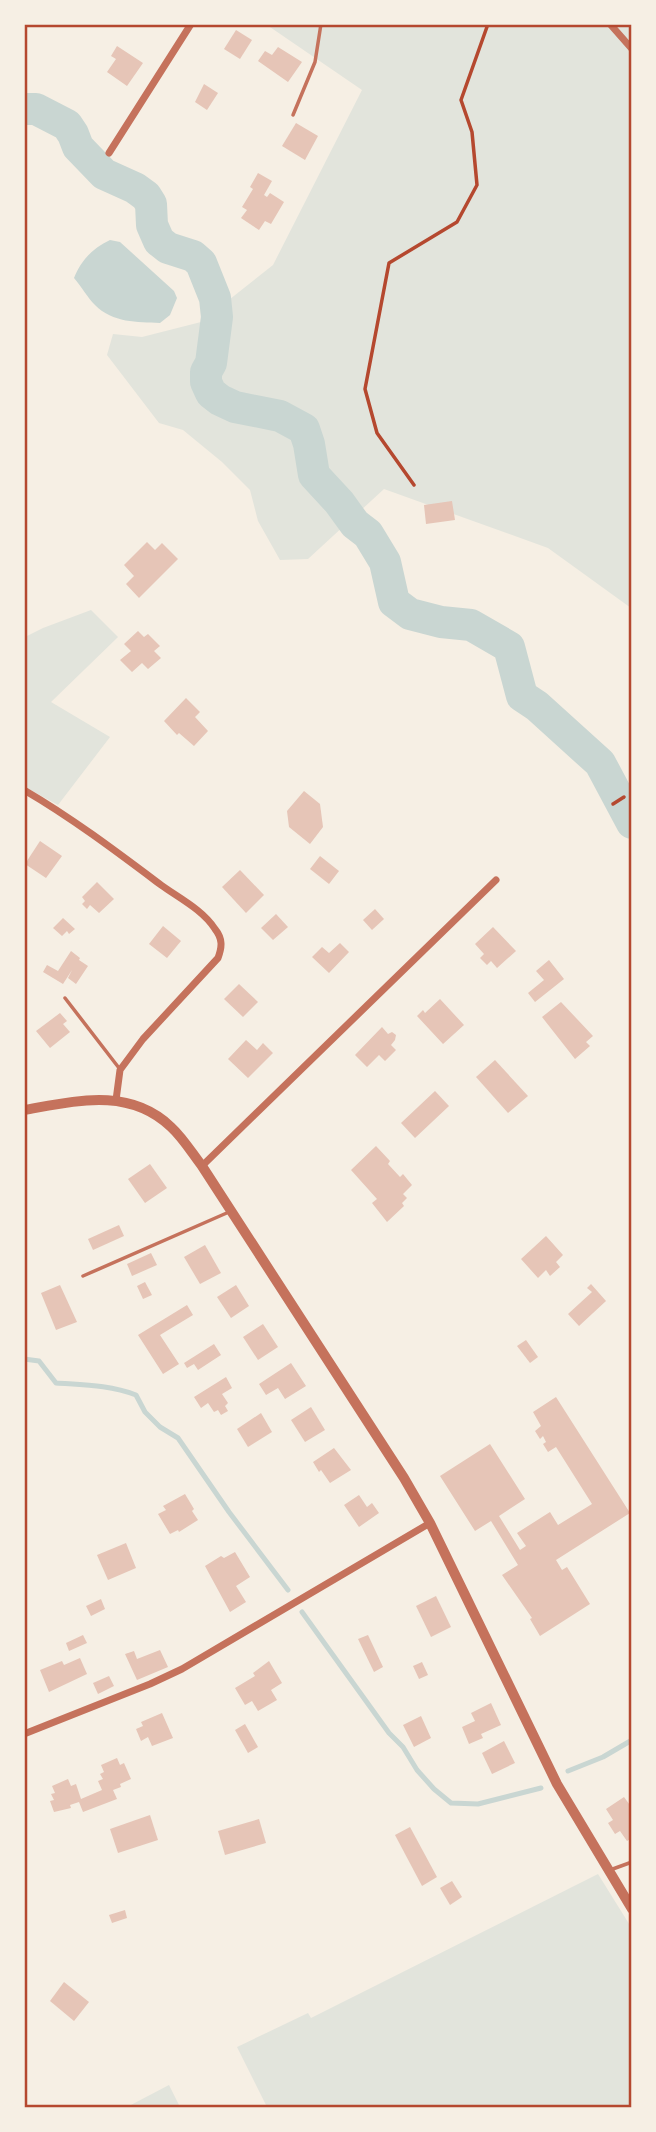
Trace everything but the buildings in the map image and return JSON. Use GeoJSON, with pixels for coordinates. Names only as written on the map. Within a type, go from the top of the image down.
{"type":"FeatureCollection","features":[{"type":"Feature","properties":{"kind":"street"},"geometry":{"type":"LineString","coordinates":[[109,153],[191,24]]}},
{"type":"Feature","properties":{"kind":"street"},"geometry":{"type":"LineString","coordinates":[[610,24],[632,49]]}},
{"type":"Feature","properties":{"kind":"street"},"geometry":{"type":"LineString","coordinates":[[24,790],[125,858],[200,913],[214,926],[220,937],[222,948],[218,958],[143,1039],[120,1070],[116,1100]]}},
{"type":"Feature","properties":{"kind":"street"},"geometry":{"type":"LineString","coordinates":[[202,1166],[496,880]]}},
{"type":"Feature","properties":{"kind":"street"},"geometry":{"type":"LineString","coordinates":[[24,1110],[67,1102],[116,1100],[141,1107],[162,1119],[178,1134],[202,1166],[404,1478],[430,1523],[557,1784],[632,1909]]}},
{"type":"Feature","properties":{"kind":"street"},"geometry":{"type":"LineString","coordinates":[[24,1734],[150,1685],[183,1669],[430,1523]]}},
{"type":"Feature","properties":{"kind":"lane"},"geometry":{"type":"LineString","coordinates":[[293,116],[315,62],[321,24]]}},
{"type":"Feature","properties":{"kind":"lane"},"geometry":{"type":"LineString","coordinates":[[65,998],[120,1070]]}},
{"type":"Feature","properties":{"kind":"lane"},"geometry":{"type":"LineString","coordinates":[[83,1276],[231,1211]]}},
{"type":"Feature","properties":{"kind":"lane"},"geometry":{"type":"LineString","coordinates":[[608,1871],[632,1862]]}},
{"type":"Feature","properties":{"kind":"path"},"geometry":{"type":"LineString","coordinates":[[414,485],[377,433],[366,389],[388,263],[457,222],[477,185],[472,132],[461,100],[488,24]]}},
{"type":"Feature","properties":{"kind":"path"},"geometry":{"type":"LineString","coordinates":[[613,804],[624,797]]}},
{"type":"Feature","properties":{"kind":"shaded area"},"geometry":{"type":"Polygon","coordinates":[[[267,25],[631,25],[631,608],[548,548],[384,489],[308,559],[280,560],[258,521],[250,490],[222,462],[183,430],[159,423],[107,355],[113,334],[142,337],[201,322],[273,265],[362,90],[267,25]]]}},
{"type":"Feature","properties":{"kind":"shaded area"},"geometry":{"type":"Polygon","coordinates":[[[110,240],[120,242],[174,291],[177,298],[170,315],[160,323],[126,320],[102,311],[74,278],[88,255],[110,240]]]}},
{"type":"Feature","properties":{"kind":"shaded area"},"geometry":{"type":"Polygon","coordinates":[[[91,610],[118,637],[51,702],[110,737],[58,805],[25,787],[25,637],[91,610]]]}},
{"type":"Feature","properties":{"kind":"shaded area"},"geometry":{"type":"Polygon","coordinates":[[[598,1874],[631,1927],[631,2107],[267,2107],[237,2047],[308,2013],[311,2018],[598,1874]]]}},
{"type":"Feature","properties":{"kind":"shaded area"},"geometry":{"type":"Polygon","coordinates":[[[169,2085],[180,2107],[127,2107],[169,2085]]]}},
{"type":"Feature","properties":{"kind":"waterway"},"geometry":{"type":"LineString","coordinates":[[24,109],[36,109],[67,125],[78,147],[104,174],[146,196],[151,204],[152,225],[159,241],[168,248],[193,256],[201,263],[215,298],[217,317],[211,363],[206,372],[206,382],[211,393],[235,407],[280,416],[304,429],[314,475],[355,524],[368,534],[385,562],[394,602],[410,614],[441,622],[471,625],[509,647],[522,696],[537,706],[600,763],[632,823]]}},
{"type":"Feature","properties":{"kind":"waterway"},"geometry":{"type":"LineString","coordinates":[[24,1359],[39,1361],[56,1383],[107,1387],[136,1395],[145,1412],[160,1427],[178,1438],[288,1590]]}},
{"type":"Feature","properties":{"kind":"waterway"},"geometry":{"type":"LineString","coordinates":[[302,1612],[389,1733],[403,1747],[417,1770],[451,1803],[478,1804],[541,1788]]}},
{"type":"Feature","properties":{"kind":"waterway"},"geometry":{"type":"LineString","coordinates":[[568,1771],[603,1757],[632,1740]]}}]}
